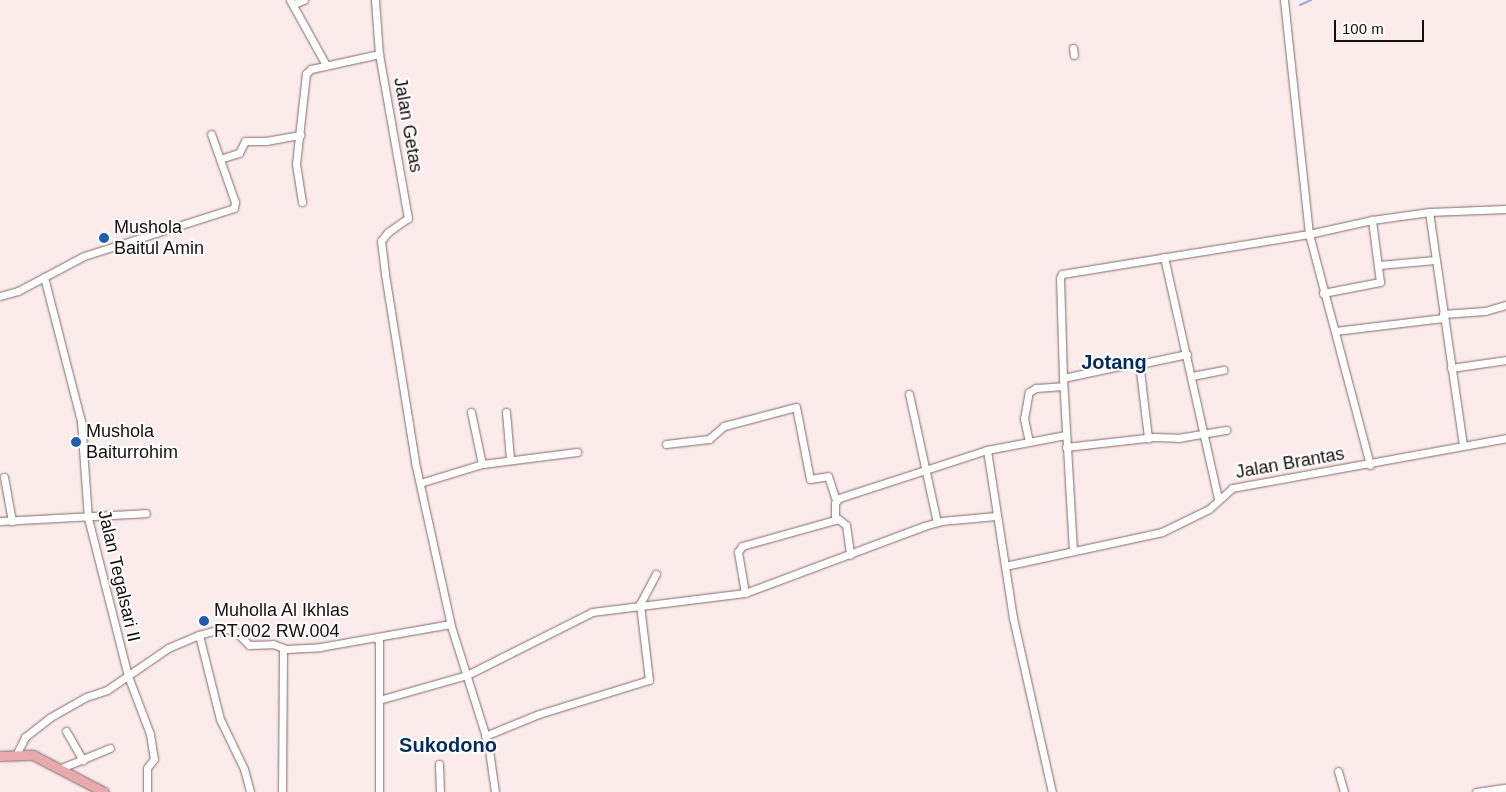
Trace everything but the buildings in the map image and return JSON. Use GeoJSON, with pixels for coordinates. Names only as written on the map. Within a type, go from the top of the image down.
{"type":"FeatureCollection","features":[{"type":"Feature","properties":{"kind":"main road"},"geometry":{"type":"LineString","coordinates":[[0,756],[17,753],[33,755],[104,792]]}},
{"type":"Feature","properties":{"kind":"street"},"geometry":{"type":"LineString","coordinates":[[304,0],[292,2],[326,65]]}},
{"type":"Feature","properties":{"kind":"street","name":"Jalan Getas"},"geometry":{"type":"LineString","coordinates":[[375,0],[379,54],[408,218],[388,232],[381,241],[404,402],[420,483]]}},
{"type":"Feature","properties":{"kind":"street"},"geometry":{"type":"LineString","coordinates":[[1284,0],[1309,234],[1370,465]]}},
{"type":"Feature","properties":{"kind":"street"},"geometry":{"type":"LineString","coordinates":[[302,202],[296,164],[306,74],[326,65],[379,54]]}},
{"type":"Feature","properties":{"kind":"street"},"geometry":{"type":"LineString","coordinates":[[0,296],[84,256],[232,210],[235,202],[211,134]]}},
{"type":"Feature","properties":{"kind":"street"},"geometry":{"type":"LineString","coordinates":[[220,159],[239,153],[246,141],[266,142],[300,135]]}},
{"type":"Feature","properties":{"kind":"street"},"geometry":{"type":"LineString","coordinates":[[1073,551],[1066,447],[1060,275],[1309,234],[1372,220],[1429,212],[1506,209]]}},
{"type":"Feature","properties":{"kind":"street"},"geometry":{"type":"LineString","coordinates":[[1429,212],[1463,446]]}},
{"type":"Feature","properties":{"kind":"street"},"geometry":{"type":"LineString","coordinates":[[1323,292],[1378,284],[1379,265],[1372,220]]}},
{"type":"Feature","properties":{"kind":"street"},"geometry":{"type":"LineString","coordinates":[[1164,257],[1218,499]]}},
{"type":"Feature","properties":{"kind":"street"},"geometry":{"type":"LineString","coordinates":[[1379,265],[1435,260]]}},
{"type":"Feature","properties":{"kind":"street","name":"Jalan Tegalsari II"},"geometry":{"type":"LineString","coordinates":[[44,276],[81,421],[88,518],[128,676],[150,734],[154,759],[147,768],[147,792]]}},
{"type":"Feature","properties":{"kind":"street"},"geometry":{"type":"LineString","coordinates":[[1335,331],[1485,311],[1506,305]]}},
{"type":"Feature","properties":{"kind":"street"},"geometry":{"type":"LineString","coordinates":[[1063,378],[1137,362],[1140,364],[1187,354]]}},
{"type":"Feature","properties":{"kind":"street"},"geometry":{"type":"LineString","coordinates":[[1451,368],[1506,360]]}},
{"type":"Feature","properties":{"kind":"street"},"geometry":{"type":"LineString","coordinates":[[1140,364],[1148,438]]}},
{"type":"Feature","properties":{"kind":"street"},"geometry":{"type":"LineString","coordinates":[[1192,376],[1223,370]]}},
{"type":"Feature","properties":{"kind":"street"},"geometry":{"type":"LineString","coordinates":[[1029,442],[1024,419],[1029,392],[1036,388],[1064,386]]}},
{"type":"Feature","properties":{"kind":"street"},"geometry":{"type":"LineString","coordinates":[[909,394],[937,522]]}},
{"type":"Feature","properties":{"kind":"street"},"geometry":{"type":"LineString","coordinates":[[666,444],[709,439],[724,426],[796,407],[810,479],[828,476],[836,500],[837,518],[846,525],[850,554]]}},
{"type":"Feature","properties":{"kind":"street"},"geometry":{"type":"LineString","coordinates":[[471,412],[482,464]]}},
{"type":"Feature","properties":{"kind":"street"},"geometry":{"type":"LineString","coordinates":[[506,412],[510,459]]}},
{"type":"Feature","properties":{"kind":"street"},"geometry":{"type":"LineString","coordinates":[[1066,447],[1205,434],[1226,430]]}},
{"type":"Feature","properties":{"kind":"street"},"geometry":{"type":"LineString","coordinates":[[836,500],[926,467],[987,450],[1066,434]]}},
{"type":"Feature","properties":{"kind":"street","name":"Jalan Brantas"},"geometry":{"type":"LineString","coordinates":[[1005,566],[1162,532],[1209,509],[1232,488],[1370,465],[1506,438]]}},
{"type":"Feature","properties":{"kind":"street"},"geometry":{"type":"LineString","coordinates":[[987,450],[996,516],[1024,675],[1052,792]]}},
{"type":"Feature","properties":{"kind":"street"},"geometry":{"type":"LineString","coordinates":[[495,792],[485,736],[450,624],[420,483],[482,464],[577,452]]}},
{"type":"Feature","properties":{"kind":"street"},"geometry":{"type":"LineString","coordinates":[[4,477],[12,521]]}},
{"type":"Feature","properties":{"kind":"street"},"geometry":{"type":"LineString","coordinates":[[0,521],[88,518],[146,513]]}},
{"type":"Feature","properties":{"kind":"street"},"geometry":{"type":"LineString","coordinates":[[380,700],[467,675],[580,617],[607,608],[640,604],[675,604],[745,593],[937,522],[996,516]]}},
{"type":"Feature","properties":{"kind":"street"},"geometry":{"type":"LineString","coordinates":[[745,593],[739,548],[837,518]]}},
{"type":"Feature","properties":{"kind":"street"},"geometry":{"type":"LineString","coordinates":[[485,736],[539,714],[649,680],[640,604],[656,574]]}},
{"type":"Feature","properties":{"kind":"street"},"geometry":{"type":"LineString","coordinates":[[17,753],[25,736],[48,718],[86,697],[107,690],[168,648],[223,628],[235,631],[249,645],[273,644],[283,649],[376,638],[450,624]]}},
{"type":"Feature","properties":{"kind":"street"},"geometry":{"type":"LineString","coordinates":[[200,635],[220,719],[244,769],[250,792]]}},
{"type":"Feature","properties":{"kind":"street"},"geometry":{"type":"LineString","coordinates":[[376,638],[379,641],[379,792]]}},
{"type":"Feature","properties":{"kind":"street"},"geometry":{"type":"LineString","coordinates":[[282,792],[283,649]]}},
{"type":"Feature","properties":{"kind":"street"},"geometry":{"type":"LineString","coordinates":[[66,731],[83,760]]}},
{"type":"Feature","properties":{"kind":"street"},"geometry":{"type":"LineString","coordinates":[[60,770],[110,748]]}},
{"type":"Feature","properties":{"kind":"street"},"geometry":{"type":"LineString","coordinates":[[439,764],[440,792]]}},
{"type":"Feature","properties":{"kind":"street"},"geometry":{"type":"LineString","coordinates":[[1338,771],[1344,792]]}},
{"type":"Feature","properties":{"kind":"street"},"geometry":{"type":"LineString","coordinates":[[1476,792],[1506,788]]}},
{"type":"Feature","properties":{"kind":"waterway"},"geometry":{"type":"LineString","coordinates":[[1300,5],[1311,0]]}},
{"type":"Feature","properties":{"kind":"place","name":"Mushola Baitul Amin"},"geometry":{"type":"Point","coordinates":[104,238]}},
{"type":"Feature","properties":{"kind":"place","name":"Mushola Baiturrohim"},"geometry":{"type":"Point","coordinates":[76,442]}},
{"type":"Feature","properties":{"kind":"place","name":"Muholla Al Ikhlas RT.002 RW.004"},"geometry":{"type":"Point","coordinates":[204,621]}},
{"type":"Feature","properties":{"kind":"district","name":"Jotang"},"geometry":{"type":"Point","coordinates":[1114,362]}},
{"type":"Feature","properties":{"kind":"district","name":"Sukodono"},"geometry":{"type":"Point","coordinates":[448,745]}}]}
